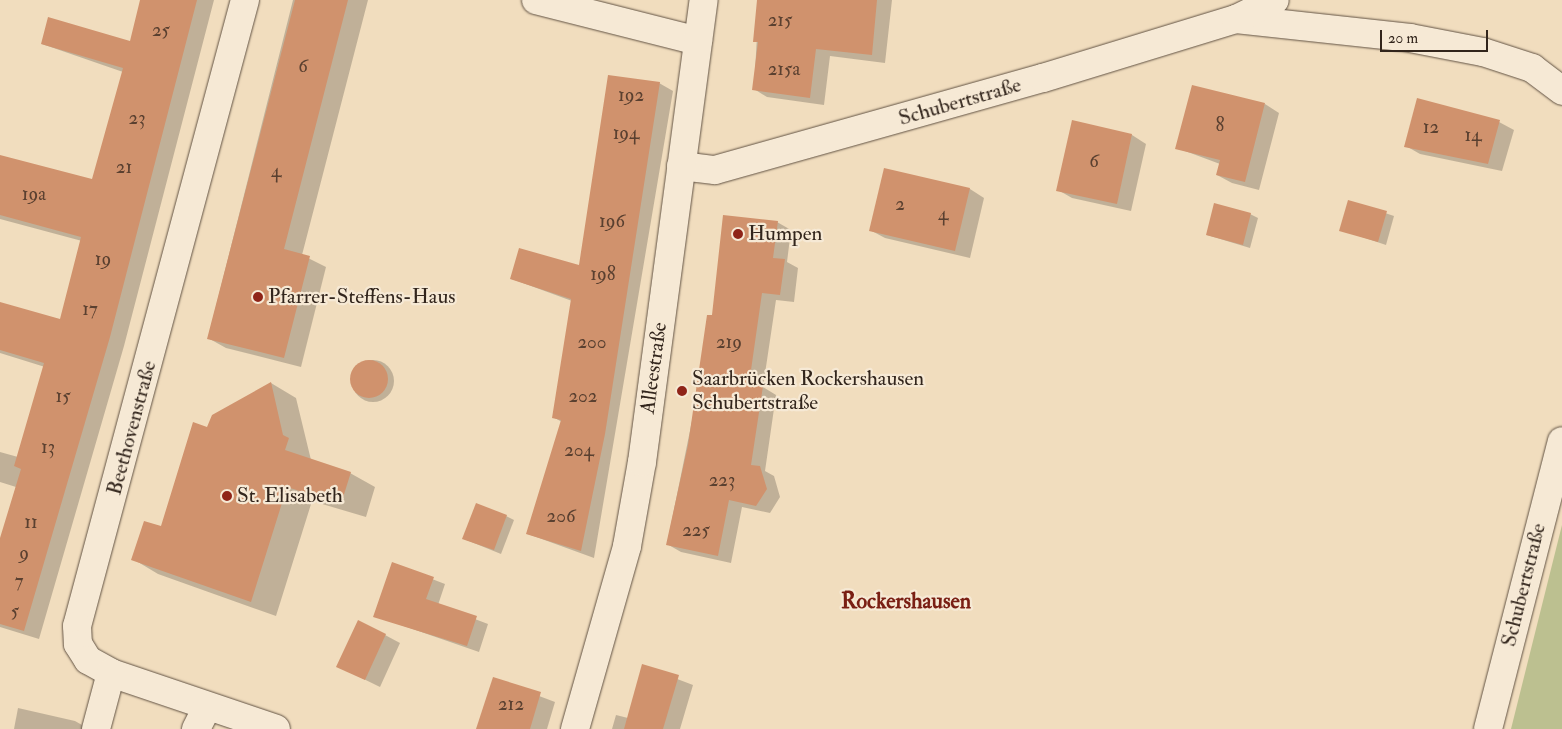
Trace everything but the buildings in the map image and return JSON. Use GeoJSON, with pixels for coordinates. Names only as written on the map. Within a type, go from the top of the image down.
{"type":"FeatureCollection","features":[{"type":"Feature","properties":{"kind":"street","name":"Beethovenstraße"},"geometry":{"type":"LineString","coordinates":[[245,0],[77,626],[78,644],[88,660],[111,673],[201,718],[276,729]]}},
{"type":"Feature","properties":{"kind":"street"},"geometry":{"type":"LineString","coordinates":[[536,0],[698,41]]}},
{"type":"Feature","properties":{"kind":"street","name":"Alleestraße"},"geometry":{"type":"LineString","coordinates":[[575,729],[627,546],[704,0]]}},
{"type":"Feature","properties":{"kind":"street","name":"Schubertstraße"},"geometry":{"type":"LineString","coordinates":[[681,166],[715,170],[1236,18],[1275,0]]}},
{"type":"Feature","properties":{"kind":"street","name":"Schubertstraße"},"geometry":{"type":"LineString","coordinates":[[1236,18],[1410,38],[1483,52],[1532,68],[1562,91]]}},
{"type":"Feature","properties":{"kind":"street","name":"Schubertstraße"},"geometry":{"type":"LineString","coordinates":[[1488,729],[1562,441]]}},
{"type":"Feature","properties":{"kind":"street"},"geometry":{"type":"LineString","coordinates":[[96,729],[111,673]]}},
{"type":"Feature","properties":{"kind":"green space"},"geometry":{"type":"Polygon","coordinates":[[[1562,525],[1562,729],[1511,729],[1562,525]]]}},
{"type":"Feature","properties":{"kind":"place","name":"Humpen"},"geometry":{"type":"Point","coordinates":[738,234]}},
{"type":"Feature","properties":{"kind":"place","name":"Pfarrer-Steffens-Haus"},"geometry":{"type":"Point","coordinates":[258,297]}},
{"type":"Feature","properties":{"kind":"place","name":"Saarbrücken Rockershausen Schubertstraße"},"geometry":{"type":"Point","coordinates":[682,391]}},
{"type":"Feature","properties":{"kind":"place","name":"St. Elisabeth"},"geometry":{"type":"Point","coordinates":[227,496]}},
{"type":"Feature","properties":{"kind":"district","name":"Rockershausen"},"geometry":{"type":"Point","coordinates":[906,602]}}]}
